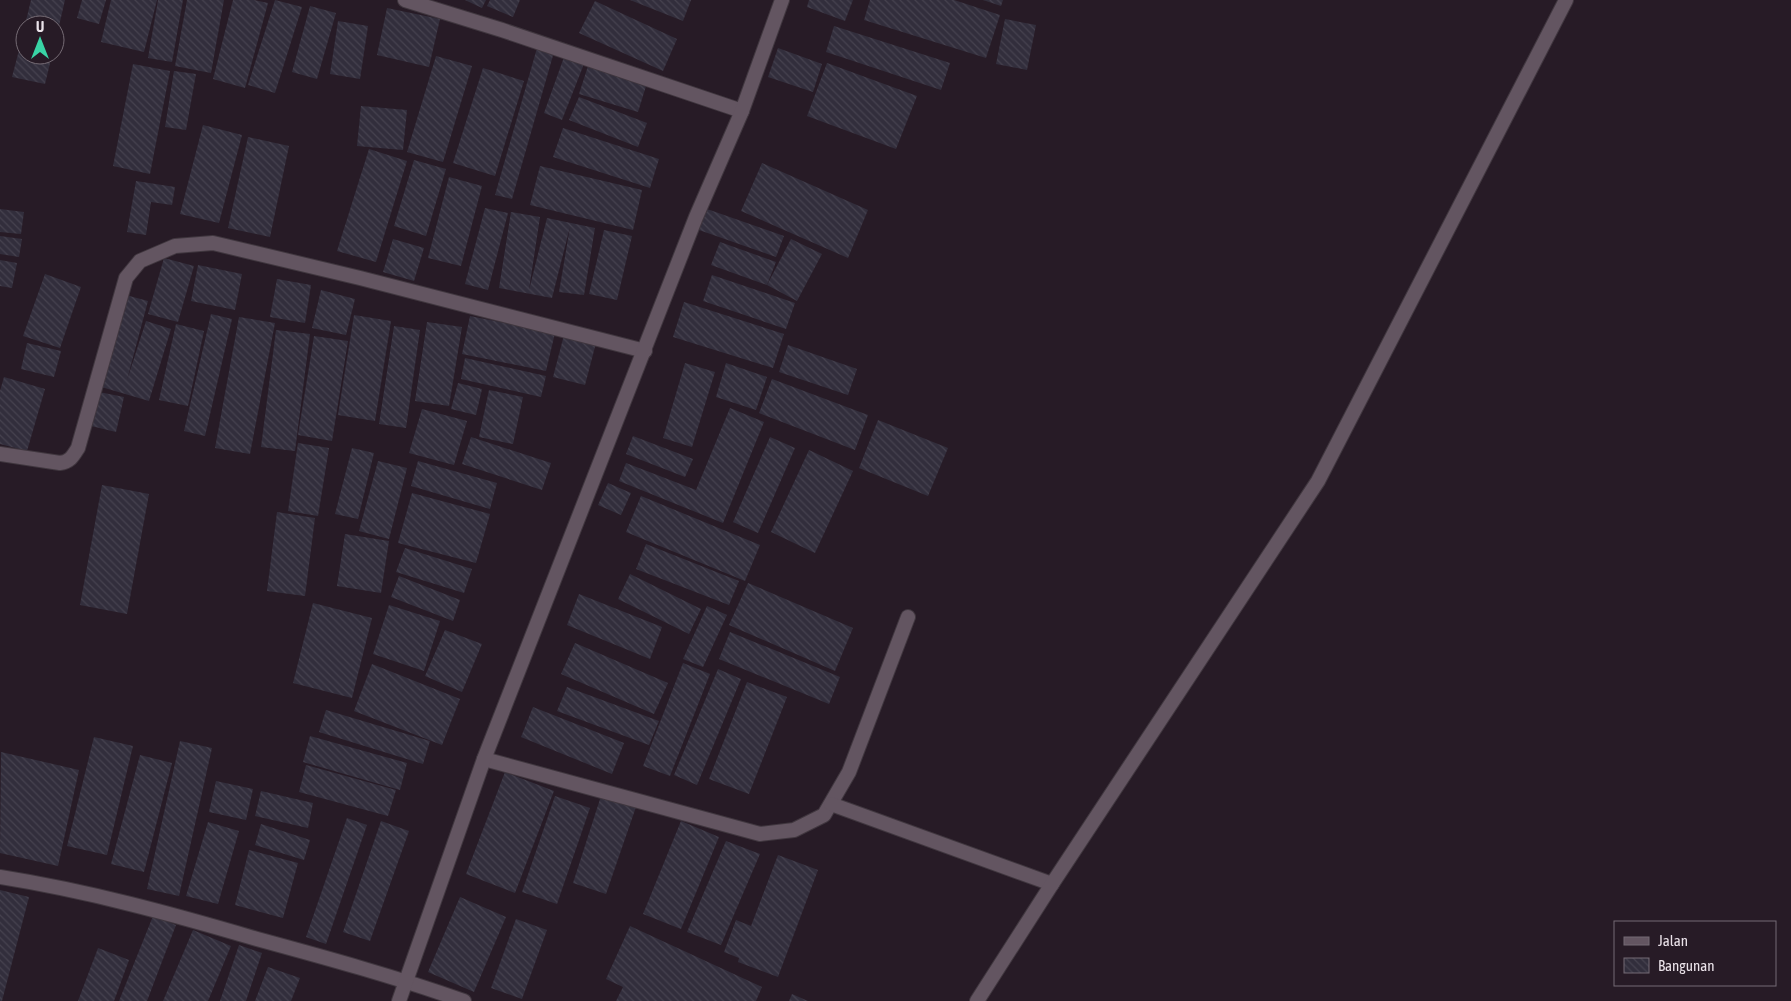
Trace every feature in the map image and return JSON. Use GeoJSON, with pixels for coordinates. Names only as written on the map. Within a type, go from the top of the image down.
{"type":"FeatureCollection","features":[{"type":"Feature","properties":{"kind":"street"},"geometry":{"type":"LineString","coordinates":[[405,0],[502,30],[742,111]]}},
{"type":"Feature","properties":{"kind":"street"},"geometry":{"type":"LineString","coordinates":[[399,1001],[484,758],[696,217],[742,111],[782,0]]}},
{"type":"Feature","properties":{"kind":"street"},"geometry":{"type":"LineString","coordinates":[[977,1001],[1318,481],[1566,0]]}},
{"type":"Feature","properties":{"kind":"street"},"geometry":{"type":"LineString","coordinates":[[0,454],[60,463],[67,462],[73,456],[78,448],[126,278],[140,261],[175,246],[213,243],[360,278],[645,351]]}},
{"type":"Feature","properties":{"kind":"street"},"geometry":{"type":"LineString","coordinates":[[484,758],[760,834],[794,830],[824,815],[831,804],[848,772],[908,617]]}},
{"type":"Feature","properties":{"kind":"street"},"geometry":{"type":"LineString","coordinates":[[831,804],[1052,884]]}},
{"type":"Feature","properties":{"kind":"street"},"geometry":{"type":"LineString","coordinates":[[0,877],[44,884],[145,907],[407,981],[464,1001]]}},
{"type":"Feature","properties":{"kind":"building"},"geometry":{"type":"Polygon","coordinates":[[[31,0],[65,0],[62,15],[27,15],[31,0]]]}},
{"type":"Feature","properties":{"kind":"building"},"geometry":{"type":"Polygon","coordinates":[[[82,0],[106,0],[99,24],[77,18],[82,0]]]}},
{"type":"Feature","properties":{"kind":"building"},"geometry":{"type":"Polygon","coordinates":[[[111,0],[157,0],[144,52],[101,42],[111,0]]]}},
{"type":"Feature","properties":{"kind":"building"},"geometry":{"type":"Polygon","coordinates":[[[158,0],[183,0],[172,62],[148,58],[158,0]]]}},
{"type":"Feature","properties":{"kind":"building"},"geometry":{"type":"Polygon","coordinates":[[[187,0],[224,0],[211,73],[175,66],[187,0]]]}},
{"type":"Feature","properties":{"kind":"building"},"geometry":{"type":"Polygon","coordinates":[[[233,0],[254,0],[268,3],[245,88],[213,79],[233,0]]]}},
{"type":"Feature","properties":{"kind":"building"},"geometry":{"type":"Polygon","coordinates":[[[275,0],[302,7],[275,93],[248,85],[275,0]]]}},
{"type":"Feature","properties":{"kind":"building"},"geometry":{"type":"Polygon","coordinates":[[[465,0],[486,0],[482,8],[465,0]]]}},
{"type":"Feature","properties":{"kind":"building"},"geometry":{"type":"Polygon","coordinates":[[[490,0],[520,0],[513,17],[487,6],[490,0]]]}},
{"type":"Feature","properties":{"kind":"building"},"geometry":{"type":"Polygon","coordinates":[[[630,0],[691,0],[683,21],[630,0]]]}},
{"type":"Feature","properties":{"kind":"building"},"geometry":{"type":"Polygon","coordinates":[[[809,0],[853,0],[845,21],[807,7],[809,0]]]}},
{"type":"Feature","properties":{"kind":"building"},"geometry":{"type":"Polygon","coordinates":[[[870,0],[954,0],[1000,15],[986,58],[864,20],[870,0]]]}},
{"type":"Feature","properties":{"kind":"building"},"geometry":{"type":"Polygon","coordinates":[[[983,0],[1003,0],[1001,6],[983,0]]]}},
{"type":"Feature","properties":{"kind":"building"},"geometry":{"type":"Polygon","coordinates":[[[595,1],[677,39],[663,71],[579,33],[595,1]]]}},
{"type":"Feature","properties":{"kind":"building"},"geometry":{"type":"Polygon","coordinates":[[[310,6],[336,13],[317,79],[292,72],[310,6]]]}},
{"type":"Feature","properties":{"kind":"building"},"geometry":{"type":"Polygon","coordinates":[[[387,8],[440,19],[429,67],[377,55],[387,8]]]}},
{"type":"Feature","properties":{"kind":"building"},"geometry":{"type":"Polygon","coordinates":[[[1005,19],[1036,25],[1027,70],[996,64],[1005,19]]]}},
{"type":"Feature","properties":{"kind":"building"},"geometry":{"type":"Polygon","coordinates":[[[338,21],[368,26],[360,79],[330,74],[338,21]]]}},
{"type":"Feature","properties":{"kind":"building"},"geometry":{"type":"Polygon","coordinates":[[[834,26],[950,63],[941,90],[826,52],[834,26]]]}},
{"type":"Feature","properties":{"kind":"building"},"geometry":{"type":"Polygon","coordinates":[[[537,48],[554,52],[512,199],[495,195],[537,48]]]}},
{"type":"Feature","properties":{"kind":"building"},"geometry":{"type":"Polygon","coordinates":[[[778,48],[822,64],[813,92],[768,77],[778,48]]]}},
{"type":"Feature","properties":{"kind":"building"},"geometry":{"type":"Polygon","coordinates":[[[436,56],[472,66],[443,162],[407,152],[436,56]]]}},
{"type":"Feature","properties":{"kind":"building"},"geometry":{"type":"Polygon","coordinates":[[[564,57],[584,64],[562,120],[544,113],[564,57]]]}},
{"type":"Feature","properties":{"kind":"building"},"geometry":{"type":"Polygon","coordinates":[[[827,63],[917,96],[896,149],[807,116],[827,63]]]}},
{"type":"Feature","properties":{"kind":"building"},"geometry":{"type":"Polygon","coordinates":[[[133,64],[170,71],[150,174],[113,166],[133,64]]]}},
{"type":"Feature","properties":{"kind":"building"},"geometry":{"type":"Polygon","coordinates":[[[15,65],[50,65],[45,84],[12,77],[15,65]]]}},
{"type":"Feature","properties":{"kind":"building"},"geometry":{"type":"Polygon","coordinates":[[[588,66],[647,83],[638,112],[579,94],[588,66]]]}},
{"type":"Feature","properties":{"kind":"building"},"geometry":{"type":"Polygon","coordinates":[[[483,68],[524,81],[495,176],[453,163],[483,68]]]}},
{"type":"Feature","properties":{"kind":"building"},"geometry":{"type":"Polygon","coordinates":[[[174,71],[196,74],[186,130],[165,127],[174,71]]]}},
{"type":"Feature","properties":{"kind":"building"},"geometry":{"type":"Polygon","coordinates":[[[579,97],[647,123],[638,147],[569,120],[579,97]]]}},
{"type":"Feature","properties":{"kind":"building"},"geometry":{"type":"Polygon","coordinates":[[[361,106],[407,110],[403,150],[357,146],[361,106]]]}},
{"type":"Feature","properties":{"kind":"building"},"geometry":{"type":"Polygon","coordinates":[[[203,125],[242,135],[219,223],[180,214],[203,125]]]}},
{"type":"Feature","properties":{"kind":"building"},"geometry":{"type":"Polygon","coordinates":[[[563,128],[659,159],[650,188],[553,157],[563,128]]]}},
{"type":"Feature","properties":{"kind":"building"},"geometry":{"type":"Polygon","coordinates":[[[248,137],[289,146],[270,237],[228,228],[248,137]]]}},
{"type":"Feature","properties":{"kind":"building"},"geometry":{"type":"Polygon","coordinates":[[[369,149],[407,161],[376,262],[337,251],[369,149]]]}},
{"type":"Feature","properties":{"kind":"building"},"geometry":{"type":"Polygon","coordinates":[[[414,160],[446,169],[426,236],[394,226],[414,160]]]}},
{"type":"Feature","properties":{"kind":"building"},"geometry":{"type":"Polygon","coordinates":[[[762,163],[868,210],[848,258],[741,211],[762,163]]]}},
{"type":"Feature","properties":{"kind":"building"},"geometry":{"type":"Polygon","coordinates":[[[540,166],[642,190],[633,230],[530,205],[540,166]]]}},
{"type":"Feature","properties":{"kind":"building"},"geometry":{"type":"Polygon","coordinates":[[[449,177],[482,186],[461,266],[428,258],[449,177]]]}},
{"type":"Feature","properties":{"kind":"building"},"geometry":{"type":"Polygon","coordinates":[[[136,181],[175,187],[172,205],[151,202],[146,235],[127,232],[136,181]]]}},
{"type":"Feature","properties":{"kind":"building"},"geometry":{"type":"Polygon","coordinates":[[[485,208],[508,213],[488,290],[465,284],[485,208]]]}},
{"type":"Feature","properties":{"kind":"building"},"geometry":{"type":"Polygon","coordinates":[[[0,209],[24,212],[21,234],[0,232],[0,209]]]}},
{"type":"Feature","properties":{"kind":"building"},"geometry":{"type":"Polygon","coordinates":[[[707,209],[784,236],[776,257],[699,230],[707,209]]]}},
{"type":"Feature","properties":{"kind":"building"},"geometry":{"type":"Polygon","coordinates":[[[511,212],[540,217],[529,290],[547,218],[595,228],[584,295],[559,292],[570,227],[552,298],[499,288],[511,212]]]}},
{"type":"Feature","properties":{"kind":"building"},"geometry":{"type":"Polygon","coordinates":[[[604,230],[632,236],[617,300],[589,294],[604,230]]]}},
{"type":"Feature","properties":{"kind":"building"},"geometry":{"type":"Polygon","coordinates":[[[0,236],[22,239],[19,257],[0,254],[0,236]]]}},
{"type":"Feature","properties":{"kind":"building"},"geometry":{"type":"Polygon","coordinates":[[[393,239],[424,248],[414,281],[383,272],[393,239]]]}},
{"type":"Feature","properties":{"kind":"building"},"geometry":{"type":"Polygon","coordinates":[[[791,239],[822,254],[797,301],[767,285],[791,239]]]}},
{"type":"Feature","properties":{"kind":"building"},"geometry":{"type":"Polygon","coordinates":[[[720,242],[776,262],[767,285],[711,265],[720,242]]]}},
{"type":"Feature","properties":{"kind":"building"},"geometry":{"type":"Polygon","coordinates":[[[164,258],[194,266],[178,322],[148,314],[164,258]]]}},
{"type":"Feature","properties":{"kind":"building"},"geometry":{"type":"Polygon","coordinates":[[[0,260],[17,263],[12,288],[0,286],[0,260]]]}},
{"type":"Feature","properties":{"kind":"building"},"geometry":{"type":"Polygon","coordinates":[[[198,265],[242,274],[235,310],[191,301],[198,265]]]}},
{"type":"Feature","properties":{"kind":"building"},"geometry":{"type":"Polygon","coordinates":[[[45,274],[81,287],[60,348],[23,336],[45,274]]]}},
{"type":"Feature","properties":{"kind":"building"},"geometry":{"type":"Polygon","coordinates":[[[712,275],[795,303],[786,329],[703,301],[712,275]]]}},
{"type":"Feature","properties":{"kind":"building"},"geometry":{"type":"Polygon","coordinates":[[[277,279],[311,285],[305,323],[270,317],[277,279]]]}},
{"type":"Feature","properties":{"kind":"building"},"geometry":{"type":"Polygon","coordinates":[[[321,290],[355,299],[346,335],[312,328],[321,290]]]}},
{"type":"Feature","properties":{"kind":"building"},"geometry":{"type":"Polygon","coordinates":[[[122,294],[148,301],[127,380],[146,321],[171,329],[149,401],[98,386],[122,294]]]}},
{"type":"Feature","properties":{"kind":"building"},"geometry":{"type":"Polygon","coordinates":[[[684,302],[784,334],[773,368],[673,337],[684,302]]]}},
{"type":"Feature","properties":{"kind":"building"},"geometry":{"type":"Polygon","coordinates":[[[211,314],[232,319],[205,436],[184,431],[211,314]]]}},
{"type":"Feature","properties":{"kind":"building"},"geometry":{"type":"Polygon","coordinates":[[[354,315],[391,321],[375,421],[338,415],[354,315]]]}},
{"type":"Feature","properties":{"kind":"building"},"geometry":{"type":"Polygon","coordinates":[[[470,316],[555,333],[546,371],[462,354],[470,316]]]}},
{"type":"Feature","properties":{"kind":"building"},"geometry":{"type":"Polygon","coordinates":[[[239,317],[275,323],[250,454],[215,448],[239,317]]]}},
{"type":"Feature","properties":{"kind":"building"},"geometry":{"type":"Polygon","coordinates":[[[427,322],[462,327],[449,406],[415,401],[427,322]]]}},
{"type":"Feature","properties":{"kind":"building"},"geometry":{"type":"Polygon","coordinates":[[[176,324],[204,331],[188,406],[159,400],[176,324]]]}},
{"type":"Feature","properties":{"kind":"building"},"geometry":{"type":"Polygon","coordinates":[[[394,326],[420,330],[406,428],[379,424],[394,326]]]}},
{"type":"Feature","properties":{"kind":"building"},"geometry":{"type":"Polygon","coordinates":[[[276,330],[310,334],[295,451],[261,447],[276,330]]]}},
{"type":"Feature","properties":{"kind":"building"},"geometry":{"type":"Polygon","coordinates":[[[564,335],[596,343],[585,385],[553,377],[564,335]]]}},
{"type":"Feature","properties":{"kind":"building"},"geometry":{"type":"Polygon","coordinates":[[[314,336],[348,341],[332,441],[298,435],[314,336]]]}},
{"type":"Feature","properties":{"kind":"building"},"geometry":{"type":"Polygon","coordinates":[[[27,343],[61,351],[54,377],[21,369],[27,343]]]}},
{"type":"Feature","properties":{"kind":"building"},"geometry":{"type":"Polygon","coordinates":[[[788,345],[857,369],[848,395],[779,372],[788,345]]]}},
{"type":"Feature","properties":{"kind":"building"},"geometry":{"type":"Polygon","coordinates":[[[465,358],[546,376],[541,397],[461,379],[465,358]]]}},
{"type":"Feature","properties":{"kind":"building"},"geometry":{"type":"Polygon","coordinates":[[[685,363],[715,372],[692,447],[663,438],[685,363]]]}},
{"type":"Feature","properties":{"kind":"building"},"geometry":{"type":"Polygon","coordinates":[[[726,363],[767,377],[756,410],[716,397],[726,363]]]}},
{"type":"Feature","properties":{"kind":"building"},"geometry":{"type":"Polygon","coordinates":[[[4,377],[45,389],[27,451],[0,444],[0,391],[4,377]]]}},
{"type":"Feature","properties":{"kind":"building"},"geometry":{"type":"Polygon","coordinates":[[[772,379],[868,415],[855,450],[759,413],[772,379]]]}},
{"type":"Feature","properties":{"kind":"building"},"geometry":{"type":"Polygon","coordinates":[[[458,383],[482,389],[476,415],[451,409],[458,383]]]}},
{"type":"Feature","properties":{"kind":"building"},"geometry":{"type":"Polygon","coordinates":[[[489,390],[523,397],[513,444],[479,437],[489,390]]]}},
{"type":"Feature","properties":{"kind":"building"},"geometry":{"type":"Polygon","coordinates":[[[94,391],[124,397],[116,432],[87,425],[94,391]]]}},
{"type":"Feature","properties":{"kind":"building"},"geometry":{"type":"Polygon","coordinates":[[[730,408],[764,422],[723,523],[619,481],[626,463],[696,490],[730,408]]]}},
{"type":"Feature","properties":{"kind":"building"},"geometry":{"type":"Polygon","coordinates":[[[422,409],[467,421],[454,465],[409,453],[422,409]]]}},
{"type":"Feature","properties":{"kind":"building"},"geometry":{"type":"Polygon","coordinates":[[[878,420],[948,448],[928,496],[859,468],[878,420]]]}},
{"type":"Feature","properties":{"kind":"building"},"geometry":{"type":"Polygon","coordinates":[[[633,436],[693,459],[685,477],[626,454],[633,436]]]}},
{"type":"Feature","properties":{"kind":"building"},"geometry":{"type":"Polygon","coordinates":[[[471,437],[551,463],[542,490],[462,464],[471,437]]]}},
{"type":"Feature","properties":{"kind":"building"},"geometry":{"type":"Polygon","coordinates":[[[770,437],[795,448],[758,533],[733,522],[770,437]]]}},
{"type":"Feature","properties":{"kind":"building"},"geometry":{"type":"Polygon","coordinates":[[[298,443],[329,448],[318,516],[288,511],[298,443]]]}},
{"type":"Feature","properties":{"kind":"building"},"geometry":{"type":"Polygon","coordinates":[[[352,448],[374,453],[358,519],[335,514],[352,448]]]}},
{"type":"Feature","properties":{"kind":"building"},"geometry":{"type":"Polygon","coordinates":[[[809,450],[853,471],[815,553],[771,532],[809,450]]]}},
{"type":"Feature","properties":{"kind":"building"},"geometry":{"type":"Polygon","coordinates":[[[378,461],[407,468],[389,539],[359,531],[378,461]]]}},
{"type":"Feature","properties":{"kind":"building"},"geometry":{"type":"Polygon","coordinates":[[[418,461],[497,483],[490,509],[411,486],[418,461]]]}},
{"type":"Feature","properties":{"kind":"building"},"geometry":{"type":"Polygon","coordinates":[[[608,483],[631,493],[621,515],[598,505],[608,483]]]}},
{"type":"Feature","properties":{"kind":"building"},"geometry":{"type":"Polygon","coordinates":[[[102,485],[149,494],[127,614],[80,605],[102,485]]]}},
{"type":"Feature","properties":{"kind":"building"},"geometry":{"type":"Polygon","coordinates":[[[412,493],[490,514],[476,563],[398,543],[412,493]]]}},
{"type":"Feature","properties":{"kind":"building"},"geometry":{"type":"Polygon","coordinates":[[[641,496],[760,545],[745,581],[626,532],[641,496]]]}},
{"type":"Feature","properties":{"kind":"building"},"geometry":{"type":"Polygon","coordinates":[[[277,512],[315,518],[305,596],[267,591],[277,512]]]}},
{"type":"Feature","properties":{"kind":"building"},"geometry":{"type":"Polygon","coordinates":[[[345,534],[389,541],[381,593],[337,586],[345,534]]]}},
{"type":"Feature","properties":{"kind":"building"},"geometry":{"type":"Polygon","coordinates":[[[646,544],[739,581],[729,605],[636,569],[646,544]]]}},
{"type":"Feature","properties":{"kind":"building"},"geometry":{"type":"Polygon","coordinates":[[[405,548],[472,569],[464,593],[396,572],[405,548]]]}},
{"type":"Feature","properties":{"kind":"building"},"geometry":{"type":"Polygon","coordinates":[[[630,574],[701,609],[689,634],[618,599],[630,574]]]}},
{"type":"Feature","properties":{"kind":"building"},"geometry":{"type":"Polygon","coordinates":[[[399,576],[460,600],[453,621],[391,597],[399,576]]]}},
{"type":"Feature","properties":{"kind":"building"},"geometry":{"type":"Polygon","coordinates":[[[748,583],[853,628],[835,671],[729,625],[748,583]]]}},
{"type":"Feature","properties":{"kind":"building"},"geometry":{"type":"Polygon","coordinates":[[[579,594],[662,627],[650,659],[567,625],[579,594]]]}},
{"type":"Feature","properties":{"kind":"building"},"geometry":{"type":"Polygon","coordinates":[[[313,603],[372,618],[352,698],[293,683],[313,603]]]}},
{"type":"Feature","properties":{"kind":"building"},"geometry":{"type":"Polygon","coordinates":[[[389,605],[440,621],[424,671],[373,654],[389,605]]]}},
{"type":"Feature","properties":{"kind":"building"},"geometry":{"type":"Polygon","coordinates":[[[707,606],[727,615],[703,667],[683,659],[707,606]]]}},
{"type":"Feature","properties":{"kind":"building"},"geometry":{"type":"Polygon","coordinates":[[[445,630],[482,644],[462,692],[425,676],[445,630]]]}},
{"type":"Feature","properties":{"kind":"building"},"geometry":{"type":"Polygon","coordinates":[[[730,632],[840,677],[829,704],[719,659],[730,632]]]}},
{"type":"Feature","properties":{"kind":"building"},"geometry":{"type":"Polygon","coordinates":[[[575,643],[668,683],[654,714],[561,674],[575,643]]]}},
{"type":"Feature","properties":{"kind":"building"},"geometry":{"type":"Polygon","coordinates":[[[683,663],[710,674],[670,776],[643,766],[683,663]]]}},
{"type":"Feature","properties":{"kind":"building"},"geometry":{"type":"Polygon","coordinates":[[[372,664],[460,699],[442,745],[354,711],[372,664]]]}},
{"type":"Feature","properties":{"kind":"building"},"geometry":{"type":"Polygon","coordinates":[[[718,669],[741,679],[697,785],[674,775],[718,669]]]}},
{"type":"Feature","properties":{"kind":"building"},"geometry":{"type":"Polygon","coordinates":[[[747,682],[787,697],[749,794],[709,779],[747,682]]]}},
{"type":"Feature","properties":{"kind":"building"},"geometry":{"type":"Polygon","coordinates":[[[567,687],[659,721],[649,745],[557,711],[567,687]]]}},
{"type":"Feature","properties":{"kind":"building"},"geometry":{"type":"Polygon","coordinates":[[[533,707],[624,743],[612,774],[521,737],[533,707]]]}},
{"type":"Feature","properties":{"kind":"building"},"geometry":{"type":"Polygon","coordinates":[[[326,710],[430,741],[423,764],[319,732],[326,710]]]}},
{"type":"Feature","properties":{"kind":"building"},"geometry":{"type":"Polygon","coordinates":[[[310,736],[407,763],[400,790],[303,762],[310,736]]]}},
{"type":"Feature","properties":{"kind":"building"},"geometry":{"type":"Polygon","coordinates":[[[94,737],[133,746],[107,855],[67,846],[94,737]]]}},
{"type":"Feature","properties":{"kind":"building"},"geometry":{"type":"Polygon","coordinates":[[[180,741],[212,748],[179,896],[147,889],[180,741]]]}},
{"type":"Feature","properties":{"kind":"building"},"geometry":{"type":"Polygon","coordinates":[[[1,752],[79,770],[58,866],[0,853],[1,752]]]}},
{"type":"Feature","properties":{"kind":"building"},"geometry":{"type":"Polygon","coordinates":[[[140,755],[172,763],[144,872],[111,864],[140,755]]]}},
{"type":"Feature","properties":{"kind":"building"},"geometry":{"type":"Polygon","coordinates":[[[306,765],[396,790],[388,816],[299,792],[306,765]]]}},
{"type":"Feature","properties":{"kind":"building"},"geometry":{"type":"Polygon","coordinates":[[[505,772],[554,791],[515,893],[466,874],[505,772]]]}},
{"type":"Feature","properties":{"kind":"building"},"geometry":{"type":"Polygon","coordinates":[[[216,781],[253,789],[246,820],[209,812],[216,781]]]}},
{"type":"Feature","properties":{"kind":"building"},"geometry":{"type":"Polygon","coordinates":[[[261,791],[313,803],[308,828],[255,816],[261,791]]]}},
{"type":"Feature","properties":{"kind":"building"},"geometry":{"type":"Polygon","coordinates":[[[555,796],[590,808],[557,904],[522,892],[555,796]]]}},
{"type":"Feature","properties":{"kind":"building"},"geometry":{"type":"Polygon","coordinates":[[[601,796],[636,807],[606,894],[573,883],[601,796]]]}},
{"type":"Feature","properties":{"kind":"building"},"geometry":{"type":"Polygon","coordinates":[[[347,818],[367,825],[326,944],[306,937],[347,818]]]}},
{"type":"Feature","properties":{"kind":"building"},"geometry":{"type":"Polygon","coordinates":[[[381,821],[409,831],[370,941],[343,932],[381,821]]]}},
{"type":"Feature","properties":{"kind":"building"},"geometry":{"type":"Polygon","coordinates":[[[681,821],[719,837],[681,929],[643,914],[681,821]]]}},
{"type":"Feature","properties":{"kind":"building"},"geometry":{"type":"Polygon","coordinates":[[[208,822],[239,831],[218,904],[186,896],[208,822]]]}},
{"type":"Feature","properties":{"kind":"building"},"geometry":{"type":"Polygon","coordinates":[[[261,824],[310,840],[304,860],[255,845],[261,824]]]}},
{"type":"Feature","properties":{"kind":"building"},"geometry":{"type":"Polygon","coordinates":[[[726,841],[760,854],[721,945],[687,932],[726,841]]]}},
{"type":"Feature","properties":{"kind":"building"},"geometry":{"type":"Polygon","coordinates":[[[249,850],[298,863],[283,918],[235,905],[249,850]]]}},
{"type":"Feature","properties":{"kind":"building"},"geometry":{"type":"Polygon","coordinates":[[[778,855],[818,870],[778,977],[738,962],[739,958],[724,952],[736,920],[751,926],[778,855]]]}},
{"type":"Feature","properties":{"kind":"building"},"geometry":{"type":"Polygon","coordinates":[[[0,890],[29,897],[2,1001],[0,1001],[0,890]]]}},
{"type":"Feature","properties":{"kind":"building"},"geometry":{"type":"Polygon","coordinates":[[[460,897],[506,917],[474,992],[428,972],[460,897]]]}},
{"type":"Feature","properties":{"kind":"building"},"geometry":{"type":"Polygon","coordinates":[[[153,916],[176,925],[147,1001],[119,1001],[153,916]]]}},
{"type":"Feature","properties":{"kind":"building"},"geometry":{"type":"Polygon","coordinates":[[[516,919],[547,930],[522,999],[491,988],[516,919]]]}},
{"type":"Feature","properties":{"kind":"building"},"geometry":{"type":"Polygon","coordinates":[[[630,926],[762,987],[756,1001],[616,1001],[623,987],[606,979],[630,926]]]}},
{"type":"Feature","properties":{"kind":"building"},"geometry":{"type":"Polygon","coordinates":[[[193,930],[231,946],[208,1001],[163,1001],[193,930]]]}},
{"type":"Feature","properties":{"kind":"building"},"geometry":{"type":"Polygon","coordinates":[[[239,945],[262,953],[246,1001],[220,1001],[239,945]]]}},
{"type":"Feature","properties":{"kind":"building"},"geometry":{"type":"Polygon","coordinates":[[[98,948],[129,960],[114,1001],[78,1001],[98,948]]]}},
{"type":"Feature","properties":{"kind":"building"},"geometry":{"type":"Polygon","coordinates":[[[268,967],[300,978],[291,1001],[255,1001],[268,967]]]}},
{"type":"Feature","properties":{"kind":"building"},"geometry":{"type":"Polygon","coordinates":[[[792,994],[808,1001],[789,1001],[792,994]]]}}]}
